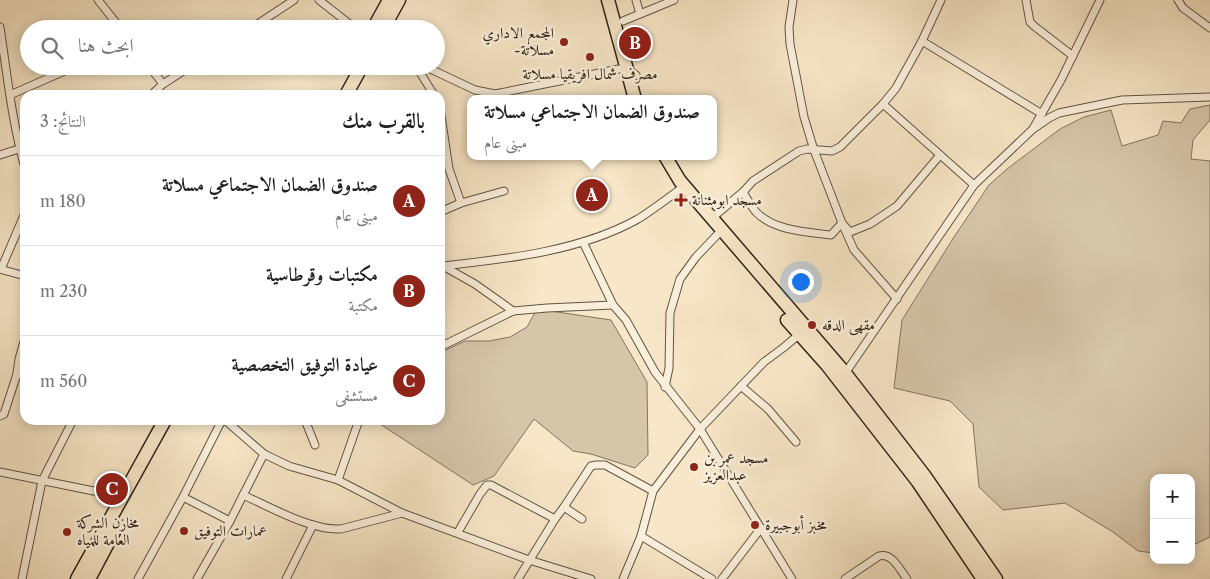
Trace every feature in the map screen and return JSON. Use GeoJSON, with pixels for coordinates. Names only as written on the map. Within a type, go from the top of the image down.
{"type":"FeatureCollection","features":[{"type":"Feature","properties":{"kind":"highway"},"geometry":{"type":"LineString","coordinates":[[378,20],[389,0]]}},
{"type":"Feature","properties":{"kind":"highway"},"geometry":{"type":"LineString","coordinates":[[388,20],[399,0]]}},
{"type":"Feature","properties":{"kind":"highway"},"geometry":{"type":"LineString","coordinates":[[608,0],[641,95]]}},
{"type":"Feature","properties":{"kind":"highway"},"geometry":{"type":"LineString","coordinates":[[616,0],[623,21],[635,95]]}},
{"type":"Feature","properties":{"kind":"highway"},"geometry":{"type":"LineString","coordinates":[[340,90],[347,75]]}},
{"type":"Feature","properties":{"kind":"highway"},"geometry":{"type":"LineString","coordinates":[[349,90],[357,75]]}},
{"type":"Feature","properties":{"kind":"highway"},"geometry":{"type":"LineString","coordinates":[[659,160],[717,235],[842,377],[924,475],[996,579]]}},
{"type":"Feature","properties":{"kind":"highway"},"geometry":{"type":"LineString","coordinates":[[667,160],[682,188],[712,218],[802,331]]}},
{"type":"Feature","properties":{"kind":"highway"},"geometry":{"type":"LineString","coordinates":[[842,377],[918,482],[983,579]]}},
{"type":"Feature","properties":{"kind":"highway"},"geometry":{"type":"LineString","coordinates":[[77,579],[162,425]]}},
{"type":"Feature","properties":{"kind":"highway"},"geometry":{"type":"LineString","coordinates":[[89,579],[170,425]]}},
{"type":"Feature","properties":{"kind":"street"},"geometry":{"type":"LineString","coordinates":[[98,0],[114,20]]}},
{"type":"Feature","properties":{"kind":"street"},"geometry":{"type":"LineString","coordinates":[[264,20],[294,0]]}},
{"type":"Feature","properties":{"kind":"street"},"geometry":{"type":"LineString","coordinates":[[319,0],[345,20]]}},
{"type":"Feature","properties":{"kind":"street"},"geometry":{"type":"LineString","coordinates":[[636,0],[640,14]]}},
{"type":"Feature","properties":{"kind":"street"},"geometry":{"type":"LineString","coordinates":[[623,21],[674,0]]}},
{"type":"Feature","properties":{"kind":"street"},"geometry":{"type":"LineString","coordinates":[[792,0],[789,27],[790,44],[804,117],[814,150],[854,250],[897,299]]}},
{"type":"Feature","properties":{"kind":"street"},"geometry":{"type":"LineString","coordinates":[[712,218],[753,181],[799,151],[832,151],[840,147],[883,104],[896,88],[922,41],[940,0]]}},
{"type":"Feature","properties":{"kind":"street"},"geometry":{"type":"LineString","coordinates":[[1026,0],[1030,22],[1073,56]]}},
{"type":"Feature","properties":{"kind":"street"},"geometry":{"type":"LineString","coordinates":[[1033,129],[1073,56],[1100,0]]}},
{"type":"Feature","properties":{"kind":"street"},"geometry":{"type":"LineString","coordinates":[[1178,0],[1183,8],[1210,28]]}},
{"type":"Feature","properties":{"kind":"street"},"geometry":{"type":"LineString","coordinates":[[0,27],[10,94],[20,138]]}},
{"type":"Feature","properties":{"kind":"street"},"geometry":{"type":"LineString","coordinates":[[922,41],[1042,114]]}},
{"type":"Feature","properties":{"kind":"street"},"geometry":{"type":"LineString","coordinates":[[443,75],[475,90],[495,94],[612,70],[632,72]]}},
{"type":"Feature","properties":{"kind":"street"},"geometry":{"type":"LineString","coordinates":[[10,94],[55,75]]}},
{"type":"Feature","properties":{"kind":"street"},"geometry":{"type":"LineString","coordinates":[[156,75],[163,84]]}},
{"type":"Feature","properties":{"kind":"street"},"geometry":{"type":"LineString","coordinates":[[156,90],[177,75]]}},
{"type":"Feature","properties":{"kind":"street"},"geometry":{"type":"LineString","coordinates":[[422,75],[431,90]]}},
{"type":"Feature","properties":{"kind":"street"},"geometry":{"type":"LineString","coordinates":[[842,377],[974,185],[1033,129],[1049,118],[1059,114],[1122,100],[1210,98]]}},
{"type":"Feature","properties":{"kind":"street"},"geometry":{"type":"LineString","coordinates":[[883,104],[974,185]]}},
{"type":"Feature","properties":{"kind":"street"},"geometry":{"type":"LineString","coordinates":[[445,140],[449,168],[461,203]]}},
{"type":"Feature","properties":{"kind":"street"},"geometry":{"type":"LineString","coordinates":[[0,155],[20,148]]}},
{"type":"Feature","properties":{"kind":"street"},"geometry":{"type":"LineString","coordinates":[[842,223],[850,232],[870,224],[890,211],[897,206],[940,155]]}},
{"type":"Feature","properties":{"kind":"street"},"geometry":{"type":"LineString","coordinates":[[445,266],[482,262],[583,242],[637,219],[682,188]]}},
{"type":"Feature","properties":{"kind":"street"},"geometry":{"type":"LineString","coordinates":[[445,210],[461,203],[504,191]]}},
{"type":"Feature","properties":{"kind":"street"},"geometry":{"type":"LineString","coordinates":[[743,192],[756,212],[763,218],[786,229],[831,235],[842,223]]}},
{"type":"Feature","properties":{"kind":"street"},"geometry":{"type":"LineString","coordinates":[[20,224],[0,269],[20,275]]}},
{"type":"Feature","properties":{"kind":"street"},"geometry":{"type":"LineString","coordinates":[[665,387],[669,368],[670,313],[680,279],[691,262],[717,235]]}},
{"type":"Feature","properties":{"kind":"street"},"geometry":{"type":"LineString","coordinates":[[583,242],[613,305],[626,320],[665,387],[700,429],[792,579]]}},
{"type":"Feature","properties":{"kind":"street"},"geometry":{"type":"LineString","coordinates":[[445,268],[475,284],[513,311]]}},
{"type":"Feature","properties":{"kind":"street"},"geometry":{"type":"LineString","coordinates":[[445,345],[513,311],[613,305]]}},
{"type":"Feature","properties":{"kind":"street"},"geometry":{"type":"LineString","coordinates":[[623,579],[641,536],[653,491],[700,429],[764,362],[802,331]]}},
{"type":"Feature","properties":{"kind":"street"},"geometry":{"type":"LineString","coordinates":[[0,416],[4,414],[17,374],[20,353]]}},
{"type":"Feature","properties":{"kind":"street"},"geometry":{"type":"LineString","coordinates":[[741,386],[768,409],[796,442]]}},
{"type":"Feature","properties":{"kind":"street"},"geometry":{"type":"LineString","coordinates":[[22,579],[42,481],[70,425]]}},
{"type":"Feature","properties":{"kind":"street"},"geometry":{"type":"LineString","coordinates":[[138,579],[221,425]]}},
{"type":"Feature","properties":{"kind":"street"},"geometry":{"type":"LineString","coordinates":[[230,425],[264,454],[289,466],[338,480],[402,513],[458,532],[529,560],[591,579]]}},
{"type":"Feature","properties":{"kind":"street"},"geometry":{"type":"LineString","coordinates":[[307,425],[315,445]]}},
{"type":"Feature","properties":{"kind":"street"},"geometry":{"type":"LineString","coordinates":[[338,480],[357,425]]}},
{"type":"Feature","properties":{"kind":"street"},"geometry":{"type":"LineString","coordinates":[[196,579],[230,521],[264,454]]}},
{"type":"Feature","properties":{"kind":"street"},"geometry":{"type":"LineString","coordinates":[[518,579],[588,469],[596,465],[605,465],[653,491]]}},
{"type":"Feature","properties":{"kind":"street"},"geometry":{"type":"LineString","coordinates":[[0,472],[124,497]]}},
{"type":"Feature","properties":{"kind":"street"},"geometry":{"type":"LineString","coordinates":[[458,532],[487,485],[491,485],[555,519]]}},
{"type":"Feature","properties":{"kind":"street"},"geometry":{"type":"LineString","coordinates":[[243,495],[313,525],[334,530],[402,513]]}},
{"type":"Feature","properties":{"kind":"street"},"geometry":{"type":"LineString","coordinates":[[183,497],[230,521]]}},
{"type":"Feature","properties":{"kind":"street"},"geometry":{"type":"LineString","coordinates":[[564,507],[582,519]]}},
{"type":"Feature","properties":{"kind":"street"},"geometry":{"type":"LineString","coordinates":[[286,579],[313,525]]}},
{"type":"Feature","properties":{"kind":"street"},"geometry":{"type":"LineString","coordinates":[[722,579],[761,528]]}},
{"type":"Feature","properties":{"kind":"street"},"geometry":{"type":"LineString","coordinates":[[641,536],[712,579]]}},
{"type":"Feature","properties":{"kind":"street"},"geometry":{"type":"LineString","coordinates":[[845,579],[885,554],[890,557],[907,579]]}},
{"type":"Feature","properties":{"kind":"shaded area"},"geometry":{"type":"Polygon","coordinates":[[[1210,105],[1210,120],[1193,140],[1191,159],[1210,161],[1210,537],[1195,544],[1195,474],[1150,474],[1150,552],[1138,551],[1113,532],[1065,503],[1003,510],[979,487],[973,424],[950,401],[894,388],[902,320],[989,185],[1060,129],[1084,117],[1111,110],[1122,146],[1158,135],[1163,121],[1181,123],[1190,109],[1210,105]]]}},
{"type":"Feature","properties":{"kind":"shaded area"},"geometry":{"type":"Polygon","coordinates":[[[537,309],[611,320],[647,382],[648,455],[635,468],[591,454],[573,451],[534,419],[494,476],[473,485],[382,425],[445,425],[445,351],[465,341],[489,341],[510,337],[527,327],[537,309]]]}},
{"type":"Feature","properties":{"kind":"place","name":"المجمع الاداري -مسلاتة"},"geometry":{"type":"Point","coordinates":[564,42]}},
{"type":"Feature","properties":{"kind":"place","name":"مكتبات وقرطاسية"},"geometry":{"type":"Point","coordinates":[635,43]}},
{"type":"Feature","properties":{"kind":"place","name":"مصرف شمال افريقيا مسلاتة"},"geometry":{"type":"Point","coordinates":[590,57]}},
{"type":"Feature","properties":{"kind":"place","name":"صندوق الضمان الاجتماعي مسلاتة"},"geometry":{"type":"Point","coordinates":[592,195]}},
{"type":"Feature","properties":{"kind":"place","name":"مسجد ابومثنانة"},"geometry":{"type":"Point","coordinates":[681,200]}},
{"type":"Feature","properties":{"kind":"place","name":"مقهى الدقه"},"geometry":{"type":"Point","coordinates":[812,325]}},
{"type":"Feature","properties":{"kind":"place","name":"مسجد عمر بن عبدالعزيز"},"geometry":{"type":"Point","coordinates":[694,467]}},
{"type":"Feature","properties":{"kind":"place","name":"عيادة التوفيق التخصصية"},"geometry":{"type":"Point","coordinates":[112,489]}},
{"type":"Feature","properties":{"kind":"place","name":"مخبز أبوجبيرة"},"geometry":{"type":"Point","coordinates":[755,525]}},
{"type":"Feature","properties":{"kind":"place","name":"عمارات التوفيق"},"geometry":{"type":"Point","coordinates":[184,531]}},
{"type":"Feature","properties":{"kind":"place","name":"مخازن الشركة العامة للمياه"},"geometry":{"type":"Point","coordinates":[67,532]}}]}
